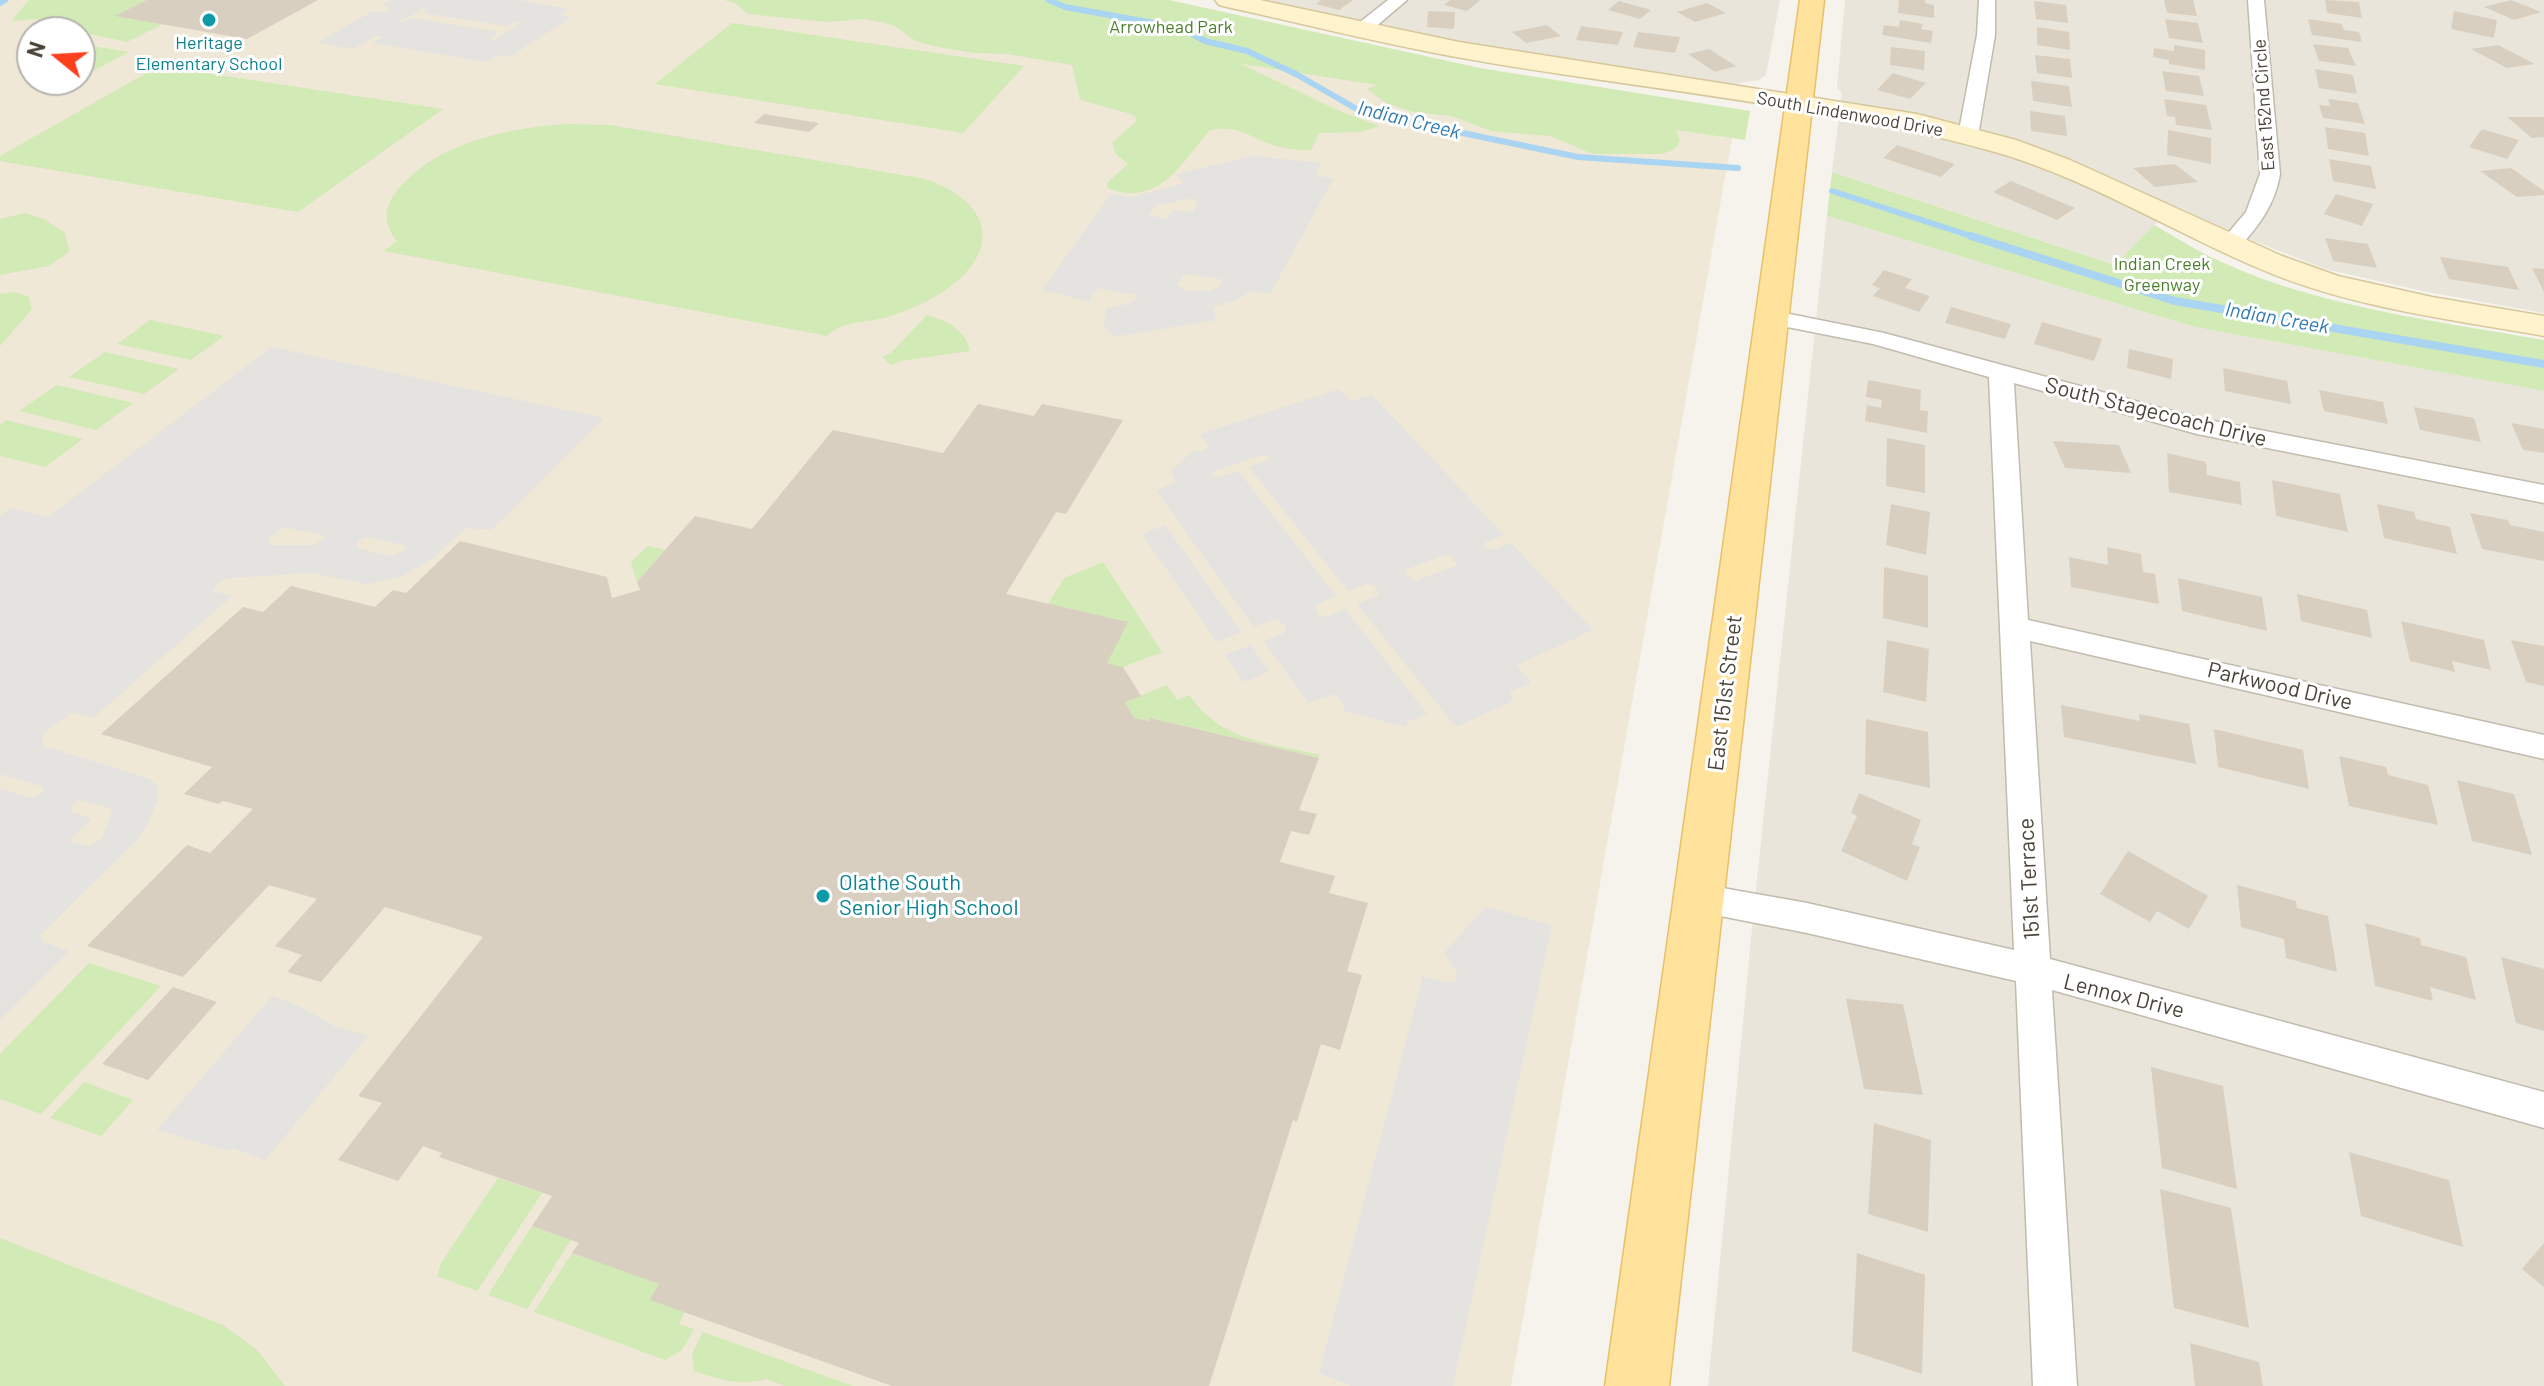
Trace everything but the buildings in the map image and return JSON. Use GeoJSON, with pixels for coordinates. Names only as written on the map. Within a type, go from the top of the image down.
{"type":"FeatureCollection","features":[{"type":"Feature","properties":{"kind":"main road","name":"East 151st Street"},"geometry":{"type":"LineString","coordinates":[[1637,1386],[1812,0]]}},
{"type":"Feature","properties":{"kind":"street","name":"South Lindenwood Drive"},"geometry":{"type":"LineString","coordinates":[[1227,0],[1361,30],[1560,68],[1917,122],[2006,146],[2096,181],[2229,245],[2285,268],[2386,298],[2544,326]]}},
{"type":"Feature","properties":{"kind":"street"},"geometry":{"type":"LineString","coordinates":[[1361,30],[1399,0]]}},
{"type":"Feature","properties":{"kind":"street"},"geometry":{"type":"LineString","coordinates":[[1968,136],[1986,35],[1987,0]]}},
{"type":"Feature","properties":{"kind":"street","name":"East 152nd Circle"},"geometry":{"type":"LineString","coordinates":[[2229,245],[2258,215],[2267,195],[2270,174],[2256,0]]}},
{"type":"Feature","properties":{"kind":"street","name":"South Stagecoach Drive"},"geometry":{"type":"LineString","coordinates":[[1770,317],[1861,335],[2197,426],[2544,494]]}},
{"type":"Feature","properties":{"kind":"street","name":"151st Terrace"},"geometry":{"type":"LineString","coordinates":[[2001,372],[2055,1386]]}},
{"type":"Feature","properties":{"kind":"street","name":"Parkwood Drive"},"geometry":{"type":"LineString","coordinates":[[2015,627],[2544,747]]}},
{"type":"Feature","properties":{"kind":"street","name":"Lennox Drive"},"geometry":{"type":"LineString","coordinates":[[1700,898],[1797,914],[2035,972],[2544,1110]]}},
{"type":"Feature","properties":{"kind":"shaded area"},"geometry":{"type":"Polygon","coordinates":[[[6,0],[816,0],[1732,138],[1511,1386],[0,1386],[0,6],[6,0]]]}},
{"type":"Feature","properties":{"kind":"shaded area"},"geometry":{"type":"Polygon","coordinates":[[[391,0],[518,0],[568,9],[560,15],[571,17],[510,57],[497,55],[486,62],[372,43],[382,37],[379,35],[352,49],[317,43],[371,12],[387,12],[390,8],[382,5],[391,0]],[[430,5],[397,23],[413,18],[498,32],[490,39],[494,40],[523,22],[517,21],[508,26],[422,13],[430,5]]]}},
{"type":"Feature","properties":{"kind":"shaded area"},"geometry":{"type":"Polygon","coordinates":[[[1262,0],[1780,0],[1766,75],[1759,80],[1725,85],[1556,60],[1367,25],[1262,0]]]}},
{"type":"Feature","properties":{"kind":"shaded area"},"geometry":{"type":"Polygon","coordinates":[[[1845,0],[2544,0],[2544,313],[2325,269],[2178,207],[2154,225],[2116,265],[1832,172],[1842,93],[1837,88],[1845,0]]]}},
{"type":"Feature","properties":{"kind":"shaded area"},"geometry":{"type":"Polygon","coordinates":[[[1253,156],[1321,163],[1315,175],[1333,179],[1270,294],[1250,291],[1237,300],[1213,307],[1216,320],[1114,337],[1104,326],[1106,308],[1128,304],[1137,299],[1136,295],[1097,288],[1091,302],[1042,290],[1111,194],[1132,197],[1181,184],[1183,182],[1176,174],[1253,156]],[[1191,198],[1156,206],[1148,215],[1167,219],[1174,210],[1193,212],[1198,203],[1191,198]],[[1184,274],[1177,284],[1185,291],[1209,291],[1223,282],[1221,279],[1184,274]]]}},
{"type":"Feature","properties":{"kind":"shaded area"},"geometry":{"type":"Polygon","coordinates":[[[1827,216],[2195,327],[2544,391],[2544,1386],[1708,1386],[1754,908],[1827,216]]]}},
{"type":"Feature","properties":{"kind":"shaded area"},"geometry":{"type":"Polygon","coordinates":[[[272,347],[604,418],[491,530],[466,528],[433,558],[403,576],[367,584],[312,573],[231,578],[218,582],[212,591],[232,596],[93,718],[72,712],[47,730],[41,739],[44,746],[150,779],[157,786],[158,799],[147,826],[137,840],[40,935],[43,942],[69,951],[0,1020],[0,789],[32,798],[42,793],[44,787],[0,774],[0,516],[11,508],[48,517],[272,347]],[[284,527],[269,538],[270,545],[314,545],[324,539],[323,535],[284,527]],[[367,537],[358,541],[357,548],[391,556],[406,549],[404,545],[367,537]],[[80,800],[71,806],[71,812],[92,818],[69,841],[89,847],[102,838],[111,815],[110,808],[80,800]]]}},
{"type":"Feature","properties":{"kind":"shaded area"},"geometry":{"type":"Polygon","coordinates":[[[1339,389],[1351,401],[1372,395],[1504,535],[1484,543],[1485,548],[1493,550],[1511,543],[1593,630],[1517,665],[1531,683],[1510,692],[1513,701],[1456,727],[1357,604],[1379,595],[1375,586],[1367,584],[1348,591],[1249,467],[1269,460],[1269,456],[1262,455],[1214,471],[1212,475],[1218,477],[1238,471],[1336,596],[1314,605],[1319,616],[1325,617],[1345,609],[1427,714],[1408,722],[1405,727],[1344,711],[1344,705],[1335,694],[1308,703],[1264,641],[1284,633],[1286,627],[1276,619],[1254,627],[1156,490],[1176,482],[1171,471],[1194,450],[1204,451],[1209,447],[1200,434],[1339,389]],[[1445,555],[1407,569],[1405,574],[1416,581],[1457,565],[1452,556],[1445,555]]]}},
{"type":"Feature","properties":{"kind":"shaded area"},"geometry":{"type":"Polygon","coordinates":[[[1165,525],[1241,632],[1217,642],[1142,534],[1165,525]]]}},
{"type":"Feature","properties":{"kind":"shaded area"},"geometry":{"type":"Polygon","coordinates":[[[1251,645],[1269,672],[1244,682],[1225,655],[1251,645]]]}},
{"type":"Feature","properties":{"kind":"shaded area"},"geometry":{"type":"Polygon","coordinates":[[[1486,907],[1552,925],[1453,1386],[1351,1386],[1319,1373],[1423,976],[1448,983],[1456,981],[1457,973],[1444,953],[1486,907]]]}},
{"type":"Feature","properties":{"kind":"shaded area"},"geometry":{"type":"Polygon","coordinates":[[[272,996],[299,1006],[334,1026],[368,1036],[265,1160],[232,1148],[228,1151],[157,1130],[272,996]]]}},
{"type":"Feature","properties":{"kind":"green space"},"geometry":{"type":"Polygon","coordinates":[[[29,0],[147,0],[117,16],[163,24],[127,42],[96,35],[96,16],[16,16],[16,21],[11,21],[29,0]]]}},
{"type":"Feature","properties":{"kind":"green space","name":"Arrowhead Park"},"geometry":{"type":"Polygon","coordinates":[[[724,0],[1169,0],[1480,68],[1750,111],[1745,140],[1676,130],[1680,140],[1676,148],[1663,154],[1593,154],[1550,136],[1491,131],[1451,116],[1413,112],[1386,103],[1367,89],[1377,85],[1241,64],[1335,109],[1379,126],[1361,132],[1319,133],[1311,150],[1277,146],[1236,130],[1210,130],[1168,179],[1141,192],[1125,193],[1107,188],[1108,182],[1128,164],[1116,154],[1112,143],[1138,120],[1131,114],[1080,100],[1072,65],[938,47],[916,41],[893,25],[865,19],[827,22],[748,14],[735,3],[724,0]]]}},
{"type":"Feature","properties":{"kind":"green space"},"geometry":{"type":"Polygon","coordinates":[[[732,23],[1024,66],[963,133],[655,84],[732,23]]]}},
{"type":"Feature","properties":{"kind":"green space"},"geometry":{"type":"Polygon","coordinates":[[[96,47],[129,52],[96,70],[96,47]]]}},
{"type":"Feature","properties":{"kind":"green space"},"geometry":{"type":"Polygon","coordinates":[[[159,66],[443,109],[298,212],[0,161],[0,156],[159,66]]]}},
{"type":"Feature","properties":{"kind":"green space"},"geometry":{"type":"Polygon","coordinates":[[[570,124],[611,125],[925,179],[945,187],[973,210],[981,224],[983,238],[979,254],[951,286],[928,301],[884,318],[846,325],[827,336],[384,251],[397,241],[387,219],[390,201],[410,177],[429,162],[450,150],[498,134],[570,124]]]}},
{"type":"Feature","properties":{"kind":"green space","name":"Indian Creek Greenway"},"geometry":{"type":"Polygon","coordinates":[[[1832,172],[2115,265],[2154,225],[2215,259],[2300,291],[2381,311],[2544,340],[2544,391],[2195,327],[1827,216],[1832,172]]]}},
{"type":"Feature","properties":{"kind":"green space"},"geometry":{"type":"Polygon","coordinates":[[[25,213],[44,219],[65,233],[69,252],[49,266],[0,275],[0,219],[25,213]]]}},
{"type":"Feature","properties":{"kind":"green space"},"geometry":{"type":"Polygon","coordinates":[[[15,292],[29,297],[32,309],[0,346],[0,294],[15,292]]]}},
{"type":"Feature","properties":{"kind":"green space"},"geometry":{"type":"Polygon","coordinates":[[[927,315],[954,327],[968,343],[970,351],[891,365],[882,357],[891,353],[927,315]]]}},
{"type":"Feature","properties":{"kind":"green space"},"geometry":{"type":"Polygon","coordinates":[[[150,320],[224,336],[191,360],[117,344],[150,320]]]}},
{"type":"Feature","properties":{"kind":"green space"},"geometry":{"type":"Polygon","coordinates":[[[105,352],[179,369],[144,394],[69,377],[105,352]]]}},
{"type":"Feature","properties":{"kind":"green space"},"geometry":{"type":"Polygon","coordinates":[[[57,385],[133,403],[96,430],[19,411],[57,385]]]}},
{"type":"Feature","properties":{"kind":"green space"},"geometry":{"type":"Polygon","coordinates":[[[6,420],[83,439],[45,467],[0,456],[0,425],[6,420]]]}},
{"type":"Feature","properties":{"kind":"green space"},"geometry":{"type":"Polygon","coordinates":[[[648,546],[665,550],[637,582],[631,562],[648,546]]]}},
{"type":"Feature","properties":{"kind":"green space"},"geometry":{"type":"Polygon","coordinates":[[[1103,562],[1162,652],[1123,667],[1107,663],[1048,604],[1064,578],[1103,562]]]}},
{"type":"Feature","properties":{"kind":"green space"},"geometry":{"type":"Polygon","coordinates":[[[1167,685],[1177,700],[1189,695],[1215,722],[1231,731],[1264,743],[1320,755],[1319,758],[1151,718],[1149,721],[1134,718],[1125,702],[1167,685]]]}},
{"type":"Feature","properties":{"kind":"green space"},"geometry":{"type":"Polygon","coordinates":[[[89,963],[161,986],[41,1114],[0,1099],[0,1054],[89,963]]]}},
{"type":"Feature","properties":{"kind":"green space"},"geometry":{"type":"Polygon","coordinates":[[[84,1082],[133,1100],[101,1136],[50,1118],[84,1082]]]}},
{"type":"Feature","properties":{"kind":"green space"},"geometry":{"type":"Polygon","coordinates":[[[498,1178],[542,1193],[477,1291],[437,1276],[441,1263],[498,1178]]]}},
{"type":"Feature","properties":{"kind":"green space"},"geometry":{"type":"Polygon","coordinates":[[[532,1226],[571,1240],[527,1309],[488,1295],[532,1226]]]}},
{"type":"Feature","properties":{"kind":"green space"},"geometry":{"type":"Polygon","coordinates":[[[0,1238],[223,1325],[257,1350],[285,1386],[0,1386],[0,1238]]]}},
{"type":"Feature","properties":{"kind":"green space"},"geometry":{"type":"Polygon","coordinates":[[[572,1253],[659,1284],[685,1312],[679,1324],[694,1329],[682,1350],[665,1360],[534,1312],[572,1253]]]}},
{"type":"Feature","properties":{"kind":"green space"},"geometry":{"type":"Polygon","coordinates":[[[703,1332],[853,1386],[785,1386],[766,1379],[739,1382],[694,1371],[692,1353],[703,1332]]]}},
{"type":"Feature","properties":{"kind":"waterway"},"geometry":{"type":"LineString","coordinates":[[0,3],[5,0]]}},
{"type":"Feature","properties":{"kind":"waterway","name":"Indian Creek"},"geometry":{"type":"LineString","coordinates":[[1049,0],[1065,7],[1181,28],[1205,41],[1247,51],[1296,74],[1362,112],[1578,157],[1738,168]]}},
{"type":"Feature","properties":{"kind":"waterway","name":"Indian Creek"},"geometry":{"type":"LineString","coordinates":[[1832,191],[1977,238]]}},
{"type":"Feature","properties":{"kind":"waterway","name":"Indian Creek"},"geometry":{"type":"LineString","coordinates":[[1971,236],[2175,301],[2544,364]]}},
{"type":"Feature","properties":{"kind":"place","name":"Heritage Elementary School"},"geometry":{"type":"Point","coordinates":[209,20]}},
{"type":"Feature","properties":{"kind":"place","name":"Olathe South Senior High School"},"geometry":{"type":"Point","coordinates":[823,896]}}]}
